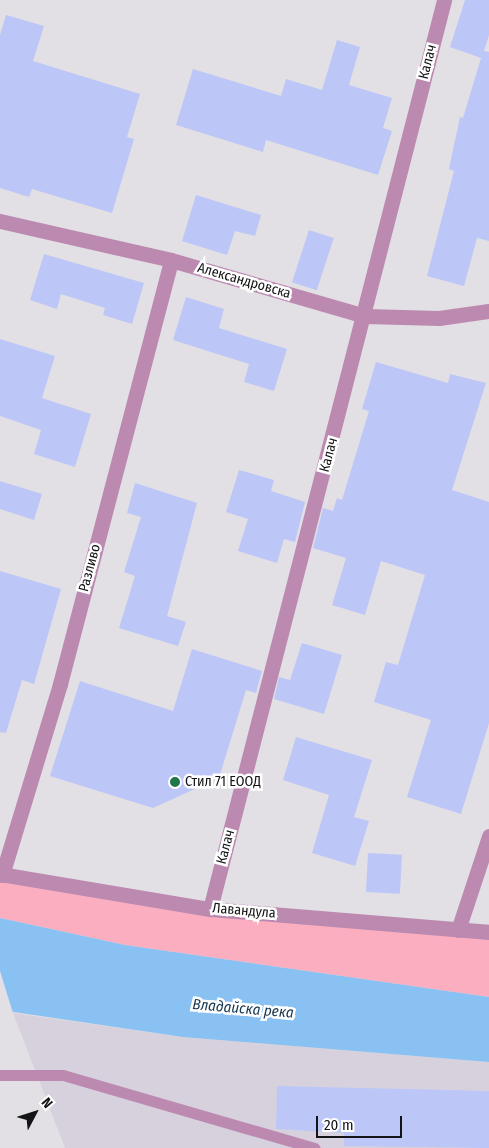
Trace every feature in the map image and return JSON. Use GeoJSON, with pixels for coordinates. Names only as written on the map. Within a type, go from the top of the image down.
{"type":"FeatureCollection","features":[{"type":"Feature","properties":{"kind":"street","name":"Калач"},"geometry":{"type":"LineString","coordinates":[[210,908],[365,316],[444,0]]}},
{"type":"Feature","properties":{"kind":"street","name":"Александровска"},"geometry":{"type":"LineString","coordinates":[[0,221],[171,260],[365,316],[439,318],[489,311]]}},
{"type":"Feature","properties":{"kind":"street","name":"Разливо"},"geometry":{"type":"LineString","coordinates":[[1,874],[60,684],[171,260]]}},
{"type":"Feature","properties":{"kind":"street"},"geometry":{"type":"LineString","coordinates":[[458,930],[489,836]]}},
{"type":"Feature","properties":{"kind":"street","name":"Лавандула"},"geometry":{"type":"LineString","coordinates":[[1,874],[210,908],[489,932]]}},
{"type":"Feature","properties":{"kind":"lane"},"geometry":{"type":"LineString","coordinates":[[0,1075],[63,1075],[315,1148]]}},
{"type":"Feature","properties":{"kind":"shaded area"},"geometry":{"type":"Polygon","coordinates":[[[0,874],[210,909],[489,932],[489,997],[125,945],[0,918],[0,874]]]}},
{"type":"Feature","properties":{"kind":"shaded area"},"geometry":{"type":"Polygon","coordinates":[[[13,1013],[183,1037],[489,1062],[489,1148],[65,1148],[13,1013]]]}},
{"type":"Feature","properties":{"kind":"water","name":"Владайска река"},"geometry":{"type":"Polygon","coordinates":[[[0,918],[125,945],[489,997],[489,1062],[183,1037],[0,1010],[0,918]]]}},
{"type":"Feature","properties":{"kind":"pier"},"geometry":{"type":"Polygon","coordinates":[[[0,971],[13,1013],[14,1016],[0,1013],[0,971]]]}},
{"type":"Feature","properties":{"kind":"building"},"geometry":{"type":"Polygon","coordinates":[[[465,0],[489,0],[489,35],[484,51],[489,52],[489,241],[477,238],[464,286],[427,276],[454,171],[449,169],[460,117],[463,118],[481,58],[450,47],[465,0]]]}},
{"type":"Feature","properties":{"kind":"building"},"geometry":{"type":"Polygon","coordinates":[[[6,15],[44,26],[33,61],[140,94],[127,137],[134,139],[112,213],[32,189],[29,197],[0,188],[0,35],[6,15]]]}},
{"type":"Feature","properties":{"kind":"building"},"geometry":{"type":"Polygon","coordinates":[[[337,40],[360,47],[349,85],[392,98],[383,128],[392,131],[378,175],[266,140],[263,152],[176,125],[193,69],[281,96],[286,79],[322,90],[337,40]]]}},
{"type":"Feature","properties":{"kind":"building"},"geometry":{"type":"Polygon","coordinates":[[[196,195],[261,215],[255,236],[235,231],[227,255],[182,241],[196,195]]]}},
{"type":"Feature","properties":{"kind":"building"},"geometry":{"type":"Polygon","coordinates":[[[309,230],[334,238],[317,290],[292,282],[309,230]]]}},
{"type":"Feature","properties":{"kind":"building"},"geometry":{"type":"Polygon","coordinates":[[[44,254],[144,283],[132,324],[103,315],[105,308],[61,294],[57,309],[30,300],[44,254]]]}},
{"type":"Feature","properties":{"kind":"building"},"geometry":{"type":"Polygon","coordinates":[[[186,297],[224,309],[219,328],[287,349],[274,391],[244,382],[249,364],[173,340],[186,297]]]}},
{"type":"Feature","properties":{"kind":"building"},"geometry":{"type":"Polygon","coordinates":[[[0,339],[55,356],[42,398],[91,414],[75,467],[34,454],[41,430],[0,416],[0,339]]]}},
{"type":"Feature","properties":{"kind":"building"},"geometry":{"type":"Polygon","coordinates":[[[376,362],[448,383],[450,374],[486,383],[452,490],[489,502],[489,723],[461,814],[407,797],[431,720],[374,702],[386,662],[398,665],[425,575],[381,561],[365,615],[332,605],[346,558],[313,548],[323,508],[333,511],[337,498],[342,500],[369,411],[362,409],[376,362]]]}},
{"type":"Feature","properties":{"kind":"building"},"geometry":{"type":"Polygon","coordinates":[[[239,470],[274,480],[271,491],[305,502],[295,542],[284,539],[277,563],[238,551],[248,519],[226,512],[239,470]]]}},
{"type":"Feature","properties":{"kind":"building"},"geometry":{"type":"Polygon","coordinates":[[[0,481],[42,494],[34,520],[0,509],[0,481]]]}},
{"type":"Feature","properties":{"kind":"building"},"geometry":{"type":"Polygon","coordinates":[[[135,483],[197,503],[167,616],[186,622],[178,646],[119,628],[135,576],[124,572],[141,517],[127,513],[135,483]]]}},
{"type":"Feature","properties":{"kind":"building"},"geometry":{"type":"Polygon","coordinates":[[[0,571],[61,589],[34,684],[22,680],[6,733],[0,732],[0,571]]]}},
{"type":"Feature","properties":{"kind":"building"},"geometry":{"type":"Polygon","coordinates":[[[302,643],[342,655],[324,714],[274,699],[279,677],[290,680],[302,643]]]}},
{"type":"Feature","properties":{"kind":"building"},"geometry":{"type":"Polygon","coordinates":[[[192,649],[262,671],[256,693],[246,690],[219,778],[153,808],[50,776],[80,681],[173,711],[192,649]]]}},
{"type":"Feature","properties":{"kind":"building"},"geometry":{"type":"Polygon","coordinates":[[[296,737],[372,760],[354,817],[369,821],[355,866],[312,853],[329,795],[283,780],[296,737]]]}},
{"type":"Feature","properties":{"kind":"building"},"geometry":{"type":"Polygon","coordinates":[[[368,853],[402,855],[400,894],[366,892],[368,853]]]}},
{"type":"Feature","properties":{"kind":"building"},"geometry":{"type":"Polygon","coordinates":[[[277,1086],[489,1091],[489,1148],[344,1146],[344,1133],[276,1129],[277,1086]]]}},
{"type":"Feature","properties":{"kind":"place","name":"Стил 71 ЕООД"},"geometry":{"type":"Point","coordinates":[175,782]}}]}
